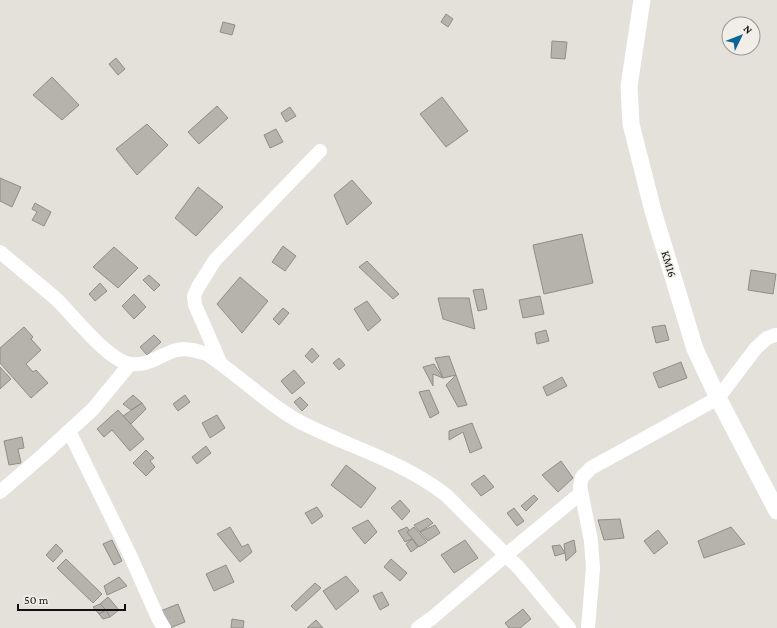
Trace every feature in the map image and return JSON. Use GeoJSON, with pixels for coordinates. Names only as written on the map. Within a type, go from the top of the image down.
{"type":"FeatureCollection","features":[{"type":"Feature","properties":{"kind":"street","name":"KM16"},"geometry":{"type":"LineString","coordinates":[[642,0],[629,86],[631,124],[653,211],[695,349],[718,398],[777,511]]}},
{"type":"Feature","properties":{"kind":"street"},"geometry":{"type":"LineString","coordinates":[[221,365],[195,305],[194,296],[198,287],[215,260],[320,151]]}},
{"type":"Feature","properties":{"kind":"street"},"geometry":{"type":"LineString","coordinates":[[0,252],[55,298],[102,347],[120,360],[130,364],[141,364],[176,350],[184,349],[207,354],[284,413],[393,462],[433,485],[446,495],[519,568],[568,628]]}},
{"type":"Feature","properties":{"kind":"street"},"geometry":{"type":"LineString","coordinates":[[588,628],[593,568],[591,541],[580,486],[582,477],[591,468],[718,398],[756,348],[767,338],[777,335]]}},
{"type":"Feature","properties":{"kind":"street"},"geometry":{"type":"LineString","coordinates":[[0,492],[93,409],[130,364]]}},
{"type":"Feature","properties":{"kind":"street"},"geometry":{"type":"LineString","coordinates":[[69,431],[164,628]]}},
{"type":"Feature","properties":{"kind":"street"},"geometry":{"type":"LineString","coordinates":[[418,628],[432,618],[581,493]]}},
{"type":"Feature","properties":{"kind":"building"},"geometry":{"type":"Polygon","coordinates":[[[446,14],[453,19],[448,27],[441,22],[446,14]]]}},
{"type":"Feature","properties":{"kind":"building"},"geometry":{"type":"Polygon","coordinates":[[[223,22],[235,25],[232,35],[220,32],[223,22]]]}},
{"type":"Feature","properties":{"kind":"building"},"geometry":{"type":"Polygon","coordinates":[[[552,41],[567,42],[565,59],[551,58],[552,41]]]}},
{"type":"Feature","properties":{"kind":"building"},"geometry":{"type":"Polygon","coordinates":[[[116,58],[125,69],[118,75],[109,64],[116,58]]]}},
{"type":"Feature","properties":{"kind":"building"},"geometry":{"type":"Polygon","coordinates":[[[52,77],[79,105],[62,120],[33,95],[52,77]]]}},
{"type":"Feature","properties":{"kind":"building"},"geometry":{"type":"Polygon","coordinates":[[[442,97],[468,131],[446,147],[420,114],[442,97]]]}},
{"type":"Feature","properties":{"kind":"building"},"geometry":{"type":"Polygon","coordinates":[[[217,106],[228,118],[199,144],[188,132],[217,106]]]}},
{"type":"Feature","properties":{"kind":"building"},"geometry":{"type":"Polygon","coordinates":[[[290,107],[296,116],[286,122],[281,113],[290,107]]]}},
{"type":"Feature","properties":{"kind":"building"},"geometry":{"type":"Polygon","coordinates":[[[147,124],[168,145],[137,175],[116,149],[147,124]]]}},
{"type":"Feature","properties":{"kind":"building"},"geometry":{"type":"Polygon","coordinates":[[[276,129],[283,142],[270,148],[264,135],[276,129]]]}},
{"type":"Feature","properties":{"kind":"building"},"geometry":{"type":"Polygon","coordinates":[[[0,178],[21,187],[12,207],[0,201],[0,178]]]}},
{"type":"Feature","properties":{"kind":"building"},"geometry":{"type":"Polygon","coordinates":[[[352,180],[372,203],[347,225],[334,195],[352,180]]]}},
{"type":"Feature","properties":{"kind":"building"},"geometry":{"type":"Polygon","coordinates":[[[198,187],[223,207],[196,236],[175,218],[198,187]]]}},
{"type":"Feature","properties":{"kind":"building"},"geometry":{"type":"Polygon","coordinates":[[[35,203],[51,212],[44,226],[32,220],[37,212],[32,209],[35,203]]]}},
{"type":"Feature","properties":{"kind":"building"},"geometry":{"type":"Polygon","coordinates":[[[582,234],[593,283],[544,294],[533,245],[582,234]]]}},
{"type":"Feature","properties":{"kind":"building"},"geometry":{"type":"Polygon","coordinates":[[[283,246],[296,256],[285,271],[272,262],[283,246]]]}},
{"type":"Feature","properties":{"kind":"building"},"geometry":{"type":"Polygon","coordinates":[[[114,247],[138,268],[118,288],[93,267],[114,247]]]}},
{"type":"Feature","properties":{"kind":"building"},"geometry":{"type":"Polygon","coordinates":[[[367,261],[399,294],[393,299],[359,267],[367,261]]]}},
{"type":"Feature","properties":{"kind":"building"},"geometry":{"type":"Polygon","coordinates":[[[751,270],[776,274],[773,294],[748,290],[751,270]]]}},
{"type":"Feature","properties":{"kind":"building"},"geometry":{"type":"Polygon","coordinates":[[[149,275],[160,285],[154,291],[143,280],[149,275]]]}},
{"type":"Feature","properties":{"kind":"building"},"geometry":{"type":"Polygon","coordinates":[[[240,277],[268,301],[242,333],[217,304],[240,277]]]}},
{"type":"Feature","properties":{"kind":"building"},"geometry":{"type":"Polygon","coordinates":[[[100,283],[107,291],[95,301],[89,294],[100,283]]]}},
{"type":"Feature","properties":{"kind":"building"},"geometry":{"type":"Polygon","coordinates":[[[483,289],[487,309],[478,311],[473,290],[483,289]]]}},
{"type":"Feature","properties":{"kind":"building"},"geometry":{"type":"Polygon","coordinates":[[[134,294],[146,307],[134,319],[122,306],[134,294]]]}},
{"type":"Feature","properties":{"kind":"building"},"geometry":{"type":"Polygon","coordinates":[[[540,296],[544,314],[523,318],[519,300],[540,296]]]}},
{"type":"Feature","properties":{"kind":"building"},"geometry":{"type":"Polygon","coordinates":[[[438,298],[469,298],[475,329],[443,319],[438,298]]]}},
{"type":"Feature","properties":{"kind":"building"},"geometry":{"type":"Polygon","coordinates":[[[367,301],[381,320],[368,331],[354,309],[367,301]]]}},
{"type":"Feature","properties":{"kind":"building"},"geometry":{"type":"Polygon","coordinates":[[[283,308],[289,313],[279,325],[273,319],[283,308]]]}},
{"type":"Feature","properties":{"kind":"building"},"geometry":{"type":"Polygon","coordinates":[[[665,325],[669,340],[656,343],[652,327],[665,325]]]}},
{"type":"Feature","properties":{"kind":"building"},"geometry":{"type":"Polygon","coordinates":[[[24,327],[33,337],[31,339],[41,350],[26,364],[33,372],[36,370],[48,383],[31,398],[0,363],[0,348],[24,327]]]}},
{"type":"Feature","properties":{"kind":"building"},"geometry":{"type":"Polygon","coordinates":[[[546,330],[549,341],[537,344],[535,333],[546,330]]]}},
{"type":"Feature","properties":{"kind":"building"},"geometry":{"type":"Polygon","coordinates":[[[154,335],[161,342],[147,355],[140,347],[154,335]]]}},
{"type":"Feature","properties":{"kind":"building"},"geometry":{"type":"Polygon","coordinates":[[[312,348],[319,356],[312,363],[305,356],[312,348]]]}},
{"type":"Feature","properties":{"kind":"building"},"geometry":{"type":"Polygon","coordinates":[[[449,356],[456,375],[443,378],[435,358],[449,356]]]}},
{"type":"Feature","properties":{"kind":"building"},"geometry":{"type":"Polygon","coordinates":[[[339,358],[345,365],[339,370],[333,363],[339,358]]]}},
{"type":"Feature","properties":{"kind":"building"},"geometry":{"type":"Polygon","coordinates":[[[681,362],[687,378],[659,388],[653,373],[681,362]]]}},
{"type":"Feature","properties":{"kind":"building"},"geometry":{"type":"Polygon","coordinates":[[[434,364],[443,378],[433,374],[433,386],[423,367],[434,364]]]}},
{"type":"Feature","properties":{"kind":"building"},"geometry":{"type":"Polygon","coordinates":[[[0,367],[11,379],[0,389],[0,367]]]}},
{"type":"Feature","properties":{"kind":"building"},"geometry":{"type":"Polygon","coordinates":[[[294,370],[305,383],[292,394],[281,381],[294,370]]]}},
{"type":"Feature","properties":{"kind":"building"},"geometry":{"type":"Polygon","coordinates":[[[456,375],[467,405],[458,407],[446,385],[456,375]]]}},
{"type":"Feature","properties":{"kind":"building"},"geometry":{"type":"Polygon","coordinates":[[[562,377],[567,386],[547,396],[543,387],[562,377]]]}},
{"type":"Feature","properties":{"kind":"building"},"geometry":{"type":"Polygon","coordinates":[[[429,390],[439,413],[430,418],[419,392],[429,390]]]}},
{"type":"Feature","properties":{"kind":"building"},"geometry":{"type":"Polygon","coordinates":[[[133,395],[142,403],[131,410],[123,404],[133,395]]]}},
{"type":"Feature","properties":{"kind":"building"},"geometry":{"type":"Polygon","coordinates":[[[185,395],[190,402],[178,411],[173,404],[185,395]]]}},
{"type":"Feature","properties":{"kind":"building"},"geometry":{"type":"Polygon","coordinates":[[[300,397],[308,405],[302,411],[294,402],[300,397]]]}},
{"type":"Feature","properties":{"kind":"building"},"geometry":{"type":"Polygon","coordinates":[[[142,403],[146,409],[131,424],[123,416],[142,403]]]}},
{"type":"Feature","properties":{"kind":"building"},"geometry":{"type":"Polygon","coordinates":[[[118,410],[144,439],[130,451],[112,430],[104,437],[97,429],[118,410]]]}},
{"type":"Feature","properties":{"kind":"building"},"geometry":{"type":"Polygon","coordinates":[[[217,415],[225,428],[210,438],[202,423],[217,415]]]}},
{"type":"Feature","properties":{"kind":"building"},"geometry":{"type":"Polygon","coordinates":[[[472,423],[482,448],[470,453],[463,432],[449,440],[449,431],[472,423]]]}},
{"type":"Feature","properties":{"kind":"building"},"geometry":{"type":"Polygon","coordinates":[[[22,437],[24,448],[18,449],[21,463],[9,465],[4,441],[22,437]]]}},
{"type":"Feature","properties":{"kind":"building"},"geometry":{"type":"Polygon","coordinates":[[[206,446],[211,453],[197,464],[192,457],[206,446]]]}},
{"type":"Feature","properties":{"kind":"building"},"geometry":{"type":"Polygon","coordinates":[[[146,450],[154,458],[150,461],[155,467],[146,476],[133,463],[146,450]]]}},
{"type":"Feature","properties":{"kind":"building"},"geometry":{"type":"Polygon","coordinates":[[[561,461],[573,478],[558,492],[542,475],[561,461]]]}},
{"type":"Feature","properties":{"kind":"building"},"geometry":{"type":"Polygon","coordinates":[[[346,465],[376,488],[361,508],[331,485],[346,465]]]}},
{"type":"Feature","properties":{"kind":"building"},"geometry":{"type":"Polygon","coordinates":[[[484,475],[494,487],[481,496],[471,484],[484,475]]]}},
{"type":"Feature","properties":{"kind":"building"},"geometry":{"type":"Polygon","coordinates":[[[534,495],[538,499],[526,511],[521,506],[534,495]]]}},
{"type":"Feature","properties":{"kind":"building"},"geometry":{"type":"Polygon","coordinates":[[[400,500],[410,511],[402,520],[391,508],[400,500]]]}},
{"type":"Feature","properties":{"kind":"building"},"geometry":{"type":"Polygon","coordinates":[[[317,507],[323,516],[312,524],[305,513],[317,507]]]}},
{"type":"Feature","properties":{"kind":"building"},"geometry":{"type":"Polygon","coordinates":[[[514,508],[524,521],[517,526],[507,513],[514,508]]]}},
{"type":"Feature","properties":{"kind":"building"},"geometry":{"type":"Polygon","coordinates":[[[428,518],[433,523],[420,532],[414,525],[428,518]]]}},
{"type":"Feature","properties":{"kind":"building"},"geometry":{"type":"Polygon","coordinates":[[[620,519],[624,538],[604,540],[598,520],[620,519]]]}},
{"type":"Feature","properties":{"kind":"building"},"geometry":{"type":"Polygon","coordinates":[[[368,520],[377,532],[365,544],[352,528],[368,520]]]}},
{"type":"Feature","properties":{"kind":"building"},"geometry":{"type":"Polygon","coordinates":[[[435,525],[440,533],[428,541],[420,532],[435,525]]]}},
{"type":"Feature","properties":{"kind":"building"},"geometry":{"type":"Polygon","coordinates":[[[230,527],[242,547],[248,544],[252,552],[240,562],[217,534],[230,527]]]}},
{"type":"Feature","properties":{"kind":"building"},"geometry":{"type":"Polygon","coordinates":[[[407,527],[414,538],[405,542],[398,531],[407,527]]]}},
{"type":"Feature","properties":{"kind":"building"},"geometry":{"type":"Polygon","coordinates":[[[414,527],[427,542],[419,547],[407,532],[414,527]]]}},
{"type":"Feature","properties":{"kind":"building"},"geometry":{"type":"Polygon","coordinates":[[[731,527],[745,544],[704,558],[698,541],[731,527]]]}},
{"type":"Feature","properties":{"kind":"building"},"geometry":{"type":"Polygon","coordinates":[[[658,530],[668,543],[654,554],[644,541],[658,530]]]}},
{"type":"Feature","properties":{"kind":"building"},"geometry":{"type":"Polygon","coordinates":[[[412,539],[418,547],[411,552],[406,544],[412,539]]]}},
{"type":"Feature","properties":{"kind":"building"},"geometry":{"type":"Polygon","coordinates":[[[112,540],[122,561],[114,565],[103,544],[112,540]]]}},
{"type":"Feature","properties":{"kind":"building"},"geometry":{"type":"Polygon","coordinates":[[[465,540],[478,558],[454,573],[441,555],[465,540]]]}},
{"type":"Feature","properties":{"kind":"building"},"geometry":{"type":"Polygon","coordinates":[[[574,540],[576,552],[566,561],[564,544],[574,540]]]}},
{"type":"Feature","properties":{"kind":"building"},"geometry":{"type":"Polygon","coordinates":[[[56,544],[63,551],[53,562],[46,555],[56,544]]]}},
{"type":"Feature","properties":{"kind":"building"},"geometry":{"type":"Polygon","coordinates":[[[560,545],[565,553],[555,556],[552,546],[560,545]]]}},
{"type":"Feature","properties":{"kind":"building"},"geometry":{"type":"Polygon","coordinates":[[[66,559],[102,594],[93,603],[57,568],[66,559]]]}},
{"type":"Feature","properties":{"kind":"building"},"geometry":{"type":"Polygon","coordinates":[[[391,559],[407,573],[400,581],[384,567],[391,559]]]}},
{"type":"Feature","properties":{"kind":"building"},"geometry":{"type":"Polygon","coordinates":[[[226,565],[234,582],[214,591],[206,574],[226,565]]]}},
{"type":"Feature","properties":{"kind":"building"},"geometry":{"type":"Polygon","coordinates":[[[346,576],[359,591],[336,610],[323,591],[346,576]]]}},
{"type":"Feature","properties":{"kind":"building"},"geometry":{"type":"Polygon","coordinates":[[[119,577],[127,586],[107,595],[104,586],[119,577]]]}},
{"type":"Feature","properties":{"kind":"building"},"geometry":{"type":"Polygon","coordinates":[[[315,583],[321,588],[296,611],[291,606],[315,583]]]}},
{"type":"Feature","properties":{"kind":"building"},"geometry":{"type":"Polygon","coordinates":[[[382,592],[389,605],[380,610],[373,596],[382,592]]]}},
{"type":"Feature","properties":{"kind":"building"},"geometry":{"type":"Polygon","coordinates":[[[108,597],[119,610],[110,617],[100,604],[108,597]]]}},
{"type":"Feature","properties":{"kind":"building"},"geometry":{"type":"Polygon","coordinates":[[[100,604],[106,610],[99,614],[93,607],[100,604]]]}},
{"type":"Feature","properties":{"kind":"building"},"geometry":{"type":"Polygon","coordinates":[[[178,604],[185,622],[170,628],[158,612],[178,604]]]}},
{"type":"Feature","properties":{"kind":"building"},"geometry":{"type":"Polygon","coordinates":[[[523,609],[531,619],[520,628],[509,628],[505,623],[523,609]]]}},
{"type":"Feature","properties":{"kind":"building"},"geometry":{"type":"Polygon","coordinates":[[[106,610],[110,617],[103,619],[99,614],[106,610]]]}},
{"type":"Feature","properties":{"kind":"building"},"geometry":{"type":"Polygon","coordinates":[[[232,619],[244,621],[243,628],[231,628],[232,619]]]}},
{"type":"Feature","properties":{"kind":"building"},"geometry":{"type":"Polygon","coordinates":[[[316,620],[323,628],[307,628],[316,620]]]}}]}
